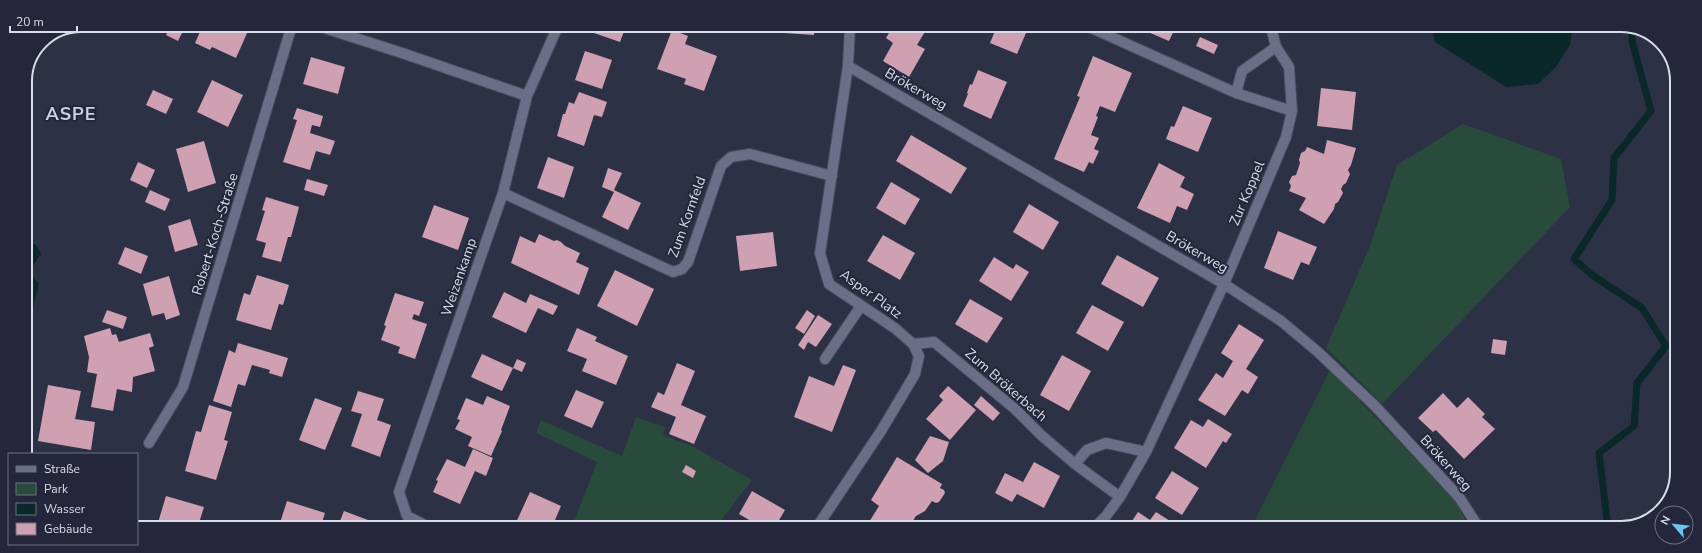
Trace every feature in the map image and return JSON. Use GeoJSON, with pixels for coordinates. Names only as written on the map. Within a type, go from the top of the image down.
{"type":"FeatureCollection","features":[{"type":"Feature","properties":{"kind":"street","name":"Robert-Koch-Straße"},"geometry":{"type":"LineString","coordinates":[[149,443],[183,387],[290,32]]}},
{"type":"Feature","properties":{"kind":"street"},"geometry":{"type":"LineString","coordinates":[[336,32],[527,96]]}},
{"type":"Feature","properties":{"kind":"street","name":"Weizenkamp"},"geometry":{"type":"LineString","coordinates":[[418,521],[407,516],[399,492],[503,193],[527,96],[555,32]]}},
{"type":"Feature","properties":{"kind":"street","name":"Asper Platz"},"geometry":{"type":"LineString","coordinates":[[850,32],[848,66],[820,253],[829,284],[896,329],[913,344]]}},
{"type":"Feature","properties":{"kind":"street"},"geometry":{"type":"LineString","coordinates":[[1100,32],[1236,93],[1292,111]]}},
{"type":"Feature","properties":{"kind":"street","name":"Zur Koppel"},"geometry":{"type":"LineString","coordinates":[[1224,284],[1286,137],[1292,111],[1288,67],[1276,47],[1272,32]]}},
{"type":"Feature","properties":{"kind":"street"},"geometry":{"type":"LineString","coordinates":[[1236,93],[1242,71],[1276,47]]}},
{"type":"Feature","properties":{"kind":"street","name":"Brökerweg"},"geometry":{"type":"LineString","coordinates":[[848,66],[1224,284],[1281,321],[1318,352],[1375,406],[1459,497],[1474,521]]}},
{"type":"Feature","properties":{"kind":"street","name":"Zum Kornfeld"},"geometry":{"type":"LineString","coordinates":[[503,193],[673,272],[682,269],[688,262],[721,166],[731,158],[750,154],[832,176]]}},
{"type":"Feature","properties":{"kind":"street"},"geometry":{"type":"LineString","coordinates":[[1101,521],[1120,497],[1146,452],[1224,284]]}},
{"type":"Feature","properties":{"kind":"street"},"geometry":{"type":"LineString","coordinates":[[825,359],[861,306]]}},
{"type":"Feature","properties":{"kind":"street","name":"Zum Brökerbach"},"geometry":{"type":"LineString","coordinates":[[913,344],[934,342],[1015,409],[1075,464],[1120,497]]}},
{"type":"Feature","properties":{"kind":"street"},"geometry":{"type":"LineString","coordinates":[[821,521],[881,431],[915,374],[919,356],[913,344]]}},
{"type":"Feature","properties":{"kind":"street"},"geometry":{"type":"LineString","coordinates":[[1075,464],[1087,450],[1106,443],[1146,452]]}},
{"type":"Feature","properties":{"kind":"green space"},"geometry":{"type":"Polygon","coordinates":[[[1463,124],[1561,159],[1570,207],[1382,404],[1326,348],[1370,246],[1397,165],[1463,124]]]}},
{"type":"Feature","properties":{"kind":"green space"},"geometry":{"type":"Polygon","coordinates":[[[1330,370],[1454,499],[1466,521],[1254,521],[1330,370]]]}},
{"type":"Feature","properties":{"kind":"green space"},"geometry":{"type":"Polygon","coordinates":[[[636,417],[665,427],[663,435],[694,447],[752,480],[721,521],[574,521],[597,462],[536,433],[541,420],[622,456],[636,417]]]}},
{"type":"Feature","properties":{"kind":"water"},"geometry":{"type":"Polygon","coordinates":[[[1432,32],[1572,32],[1570,45],[1556,67],[1538,84],[1506,87],[1435,42],[1432,32]]]}},
{"type":"Feature","properties":{"kind":"water"},"geometry":{"type":"Polygon","coordinates":[[[32,244],[36,245],[41,254],[32,267],[32,244]]]}},
{"type":"Feature","properties":{"kind":"water"},"geometry":{"type":"Polygon","coordinates":[[[32,267],[33,277],[39,283],[32,311],[32,267]]]}},
{"type":"Feature","properties":{"kind":"building"},"geometry":{"type":"Polygon","coordinates":[[[168,32],[182,32],[178,41],[166,35],[168,32]]]}},
{"type":"Feature","properties":{"kind":"building"},"geometry":{"type":"Polygon","coordinates":[[[200,32],[248,32],[236,58],[212,47],[210,50],[195,43],[200,32]]]}},
{"type":"Feature","properties":{"kind":"building"},"geometry":{"type":"Polygon","coordinates":[[[591,32],[624,32],[620,42],[591,32]]]}},
{"type":"Feature","properties":{"kind":"building"},"geometry":{"type":"Polygon","coordinates":[[[671,32],[677,32],[688,36],[685,44],[717,56],[704,91],[684,84],[686,79],[657,69],[671,32]]]}},
{"type":"Feature","properties":{"kind":"building"},"geometry":{"type":"Polygon","coordinates":[[[770,32],[814,32],[814,35],[770,32]]]}},
{"type":"Feature","properties":{"kind":"building"},"geometry":{"type":"Polygon","coordinates":[[[890,32],[925,32],[917,45],[925,49],[909,77],[883,61],[893,43],[886,38],[890,32]]]}},
{"type":"Feature","properties":{"kind":"building"},"geometry":{"type":"Polygon","coordinates":[[[995,32],[1026,32],[1017,54],[990,43],[995,32]]]}},
{"type":"Feature","properties":{"kind":"building"},"geometry":{"type":"Polygon","coordinates":[[[1148,32],[1173,32],[1169,41],[1148,32]]]}},
{"type":"Feature","properties":{"kind":"building"},"geometry":{"type":"Polygon","coordinates":[[[1200,37],[1218,45],[1214,54],[1196,46],[1200,37]]]}},
{"type":"Feature","properties":{"kind":"building"},"geometry":{"type":"Polygon","coordinates":[[[585,51],[612,60],[602,89],[575,80],[585,51]]]}},
{"type":"Feature","properties":{"kind":"building"},"geometry":{"type":"Polygon","coordinates":[[[1093,56],[1132,73],[1115,112],[1100,106],[1096,116],[1098,117],[1091,135],[1099,138],[1094,149],[1099,151],[1093,164],[1089,162],[1084,172],[1054,159],[1080,97],[1077,96],[1093,56]]]}},
{"type":"Feature","properties":{"kind":"building"},"geometry":{"type":"Polygon","coordinates":[[[311,57],[345,67],[338,94],[303,84],[311,57]]]}},
{"type":"Feature","properties":{"kind":"building"},"geometry":{"type":"Polygon","coordinates":[[[978,70],[1007,82],[991,119],[963,106],[970,84],[972,85],[978,70]]]}},
{"type":"Feature","properties":{"kind":"building"},"geometry":{"type":"Polygon","coordinates":[[[212,80],[243,95],[228,127],[197,112],[212,80]]]}},
{"type":"Feature","properties":{"kind":"building"},"geometry":{"type":"Polygon","coordinates":[[[1321,88],[1356,92],[1352,130],[1317,126],[1321,88]]]}},
{"type":"Feature","properties":{"kind":"building"},"geometry":{"type":"Polygon","coordinates":[[[153,90],[173,99],[166,114],[146,105],[153,90]]]}},
{"type":"Feature","properties":{"kind":"building"},"geometry":{"type":"Polygon","coordinates":[[[579,92],[607,102],[602,117],[594,115],[584,146],[557,136],[563,114],[565,114],[569,102],[574,104],[579,92]]]}},
{"type":"Feature","properties":{"kind":"building"},"geometry":{"type":"Polygon","coordinates":[[[1183,106],[1212,118],[1198,152],[1166,139],[1171,126],[1174,127],[1183,106]]]}},
{"type":"Feature","properties":{"kind":"building"},"geometry":{"type":"Polygon","coordinates":[[[297,108],[323,116],[320,127],[312,125],[310,133],[335,141],[330,155],[316,151],[310,170],[283,162],[297,120],[293,119],[297,108]]]}},
{"type":"Feature","properties":{"kind":"building"},"geometry":{"type":"Polygon","coordinates":[[[911,135],[967,168],[951,194],[896,161],[911,135]]]}},
{"type":"Feature","properties":{"kind":"building"},"geometry":{"type":"Polygon","coordinates":[[[1327,140],[1356,148],[1348,170],[1350,174],[1346,183],[1341,189],[1343,193],[1324,224],[1299,210],[1306,198],[1289,191],[1291,186],[1289,182],[1292,176],[1296,175],[1300,163],[1299,160],[1301,153],[1305,151],[1307,147],[1324,154],[1327,140]]]}},
{"type":"Feature","properties":{"kind":"building"},"geometry":{"type":"Polygon","coordinates":[[[204,141],[216,183],[188,192],[176,149],[204,141]]]}},
{"type":"Feature","properties":{"kind":"building"},"geometry":{"type":"Polygon","coordinates":[[[548,157],[574,167],[564,198],[537,188],[548,157]]]}},
{"type":"Feature","properties":{"kind":"building"},"geometry":{"type":"Polygon","coordinates":[[[138,162],[155,170],[147,188],[130,180],[138,162]]]}},
{"type":"Feature","properties":{"kind":"building"},"geometry":{"type":"Polygon","coordinates":[[[1159,163],[1185,177],[1180,187],[1194,194],[1187,210],[1177,206],[1170,223],[1137,208],[1159,163]]]}},
{"type":"Feature","properties":{"kind":"building"},"geometry":{"type":"Polygon","coordinates":[[[608,168],[622,173],[614,190],[641,203],[628,230],[602,217],[614,192],[602,187],[608,168]]]}},
{"type":"Feature","properties":{"kind":"building"},"geometry":{"type":"Polygon","coordinates":[[[307,179],[328,185],[324,196],[304,190],[307,179]]]}},
{"type":"Feature","properties":{"kind":"building"},"geometry":{"type":"Polygon","coordinates":[[[891,182],[920,199],[905,225],[876,208],[891,182]]]}},
{"type":"Feature","properties":{"kind":"building"},"geometry":{"type":"Polygon","coordinates":[[[150,190],[170,199],[165,211],[145,202],[150,190]]]}},
{"type":"Feature","properties":{"kind":"building"},"geometry":{"type":"Polygon","coordinates":[[[266,197],[299,207],[291,237],[288,237],[281,262],[262,257],[266,243],[256,240],[265,211],[262,210],[266,197]]]}},
{"type":"Feature","properties":{"kind":"building"},"geometry":{"type":"Polygon","coordinates":[[[1029,204],[1059,222],[1043,250],[1013,232],[1029,204]]]}},
{"type":"Feature","properties":{"kind":"building"},"geometry":{"type":"Polygon","coordinates":[[[434,205],[469,218],[458,250],[422,237],[434,205]]]}},
{"type":"Feature","properties":{"kind":"building"},"geometry":{"type":"Polygon","coordinates":[[[190,219],[198,245],[175,252],[168,226],[190,219]]]}},
{"type":"Feature","properties":{"kind":"building"},"geometry":{"type":"Polygon","coordinates":[[[1278,231],[1317,247],[1309,265],[1301,262],[1293,280],[1264,268],[1278,231]]]}},
{"type":"Feature","properties":{"kind":"building"},"geometry":{"type":"Polygon","coordinates":[[[773,232],[777,266],[740,271],[736,236],[773,232]]]}},
{"type":"Feature","properties":{"kind":"building"},"geometry":{"type":"Polygon","coordinates":[[[539,234],[554,241],[557,240],[565,246],[580,253],[576,262],[589,268],[579,295],[511,263],[520,236],[535,243],[539,234]]]}},
{"type":"Feature","properties":{"kind":"building"},"geometry":{"type":"Polygon","coordinates":[[[883,235],[915,253],[900,280],[867,261],[883,235]]]}},
{"type":"Feature","properties":{"kind":"building"},"geometry":{"type":"Polygon","coordinates":[[[125,247],[148,256],[141,274],[118,264],[125,247]]]}},
{"type":"Feature","properties":{"kind":"building"},"geometry":{"type":"Polygon","coordinates":[[[1117,255],[1159,278],[1143,307],[1101,284],[1117,255]]]}},
{"type":"Feature","properties":{"kind":"building"},"geometry":{"type":"Polygon","coordinates":[[[994,257],[1013,269],[1016,264],[1029,272],[1011,301],[979,281],[994,257]]]}},
{"type":"Feature","properties":{"kind":"building"},"geometry":{"type":"Polygon","coordinates":[[[615,270],[654,289],[637,326],[597,306],[615,270]]]}},
{"type":"Feature","properties":{"kind":"building"},"geometry":{"type":"Polygon","coordinates":[[[257,275],[289,285],[283,305],[279,304],[271,330],[236,320],[244,293],[250,295],[257,275]]]}},
{"type":"Feature","properties":{"kind":"building"},"geometry":{"type":"Polygon","coordinates":[[[169,276],[180,315],[166,320],[164,313],[152,316],[143,284],[169,276]]]}},
{"type":"Feature","properties":{"kind":"building"},"geometry":{"type":"Polygon","coordinates":[[[504,292],[526,303],[530,294],[558,306],[553,315],[538,308],[526,333],[492,317],[504,292]]]}},
{"type":"Feature","properties":{"kind":"building"},"geometry":{"type":"Polygon","coordinates":[[[395,293],[424,302],[419,316],[414,314],[412,319],[427,324],[415,359],[398,353],[400,347],[381,340],[386,326],[384,325],[395,293]]]}},
{"type":"Feature","properties":{"kind":"building"},"geometry":{"type":"Polygon","coordinates":[[[970,299],[1003,318],[987,343],[955,324],[970,299]]]}},
{"type":"Feature","properties":{"kind":"building"},"geometry":{"type":"Polygon","coordinates":[[[1092,305],[1124,322],[1108,351],[1076,333],[1092,305]]]}},
{"type":"Feature","properties":{"kind":"building"},"geometry":{"type":"Polygon","coordinates":[[[107,310],[127,317],[123,329],[102,322],[107,310]]]}},
{"type":"Feature","properties":{"kind":"building"},"geometry":{"type":"Polygon","coordinates":[[[807,310],[815,316],[804,334],[795,328],[807,310]]]}},
{"type":"Feature","properties":{"kind":"building"},"geometry":{"type":"Polygon","coordinates":[[[818,315],[832,324],[816,347],[808,342],[804,350],[798,345],[818,315]]]}},
{"type":"Feature","properties":{"kind":"building"},"geometry":{"type":"Polygon","coordinates":[[[1239,324],[1264,340],[1246,369],[1258,377],[1248,394],[1242,390],[1225,416],[1198,400],[1216,373],[1223,378],[1233,361],[1221,353],[1239,324]]]}},
{"type":"Feature","properties":{"kind":"building"},"geometry":{"type":"Polygon","coordinates":[[[110,328],[112,335],[116,334],[119,342],[150,333],[154,346],[149,348],[155,371],[133,377],[132,392],[117,389],[113,411],[91,407],[97,374],[87,372],[89,357],[84,336],[110,328]]]}},
{"type":"Feature","properties":{"kind":"building"},"geometry":{"type":"Polygon","coordinates":[[[577,328],[597,337],[595,341],[628,356],[616,385],[582,371],[587,359],[567,351],[577,328]]]}},
{"type":"Feature","properties":{"kind":"building"},"geometry":{"type":"Polygon","coordinates":[[[1493,339],[1507,341],[1505,355],[1491,353],[1493,339]]]}},
{"type":"Feature","properties":{"kind":"building"},"geometry":{"type":"Polygon","coordinates":[[[238,343],[288,358],[282,377],[269,373],[270,370],[252,365],[245,386],[238,384],[231,407],[213,401],[229,350],[235,353],[238,343]]]}},
{"type":"Feature","properties":{"kind":"building"},"geometry":{"type":"Polygon","coordinates":[[[482,354],[513,368],[502,391],[471,377],[482,354]]]}},
{"type":"Feature","properties":{"kind":"building"},"geometry":{"type":"Polygon","coordinates":[[[1062,355],[1091,371],[1069,411],[1040,395],[1062,355]]]}},
{"type":"Feature","properties":{"kind":"building"},"geometry":{"type":"Polygon","coordinates":[[[517,359],[526,363],[522,372],[513,368],[517,359]]]}},
{"type":"Feature","properties":{"kind":"building"},"geometry":{"type":"Polygon","coordinates":[[[677,363],[695,371],[681,405],[706,416],[694,444],[669,434],[676,417],[651,407],[658,392],[664,395],[677,363]]]}},
{"type":"Feature","properties":{"kind":"building"},"geometry":{"type":"Polygon","coordinates":[[[843,365],[856,370],[832,432],[794,417],[809,376],[834,386],[843,365]]]}},
{"type":"Feature","properties":{"kind":"building"},"geometry":{"type":"Polygon","coordinates":[[[48,385],[81,391],[75,419],[95,422],[91,450],[38,441],[48,385]]]}},
{"type":"Feature","properties":{"kind":"building"},"geometry":{"type":"Polygon","coordinates":[[[948,386],[976,410],[950,440],[926,419],[943,400],[939,396],[948,386]]]}},
{"type":"Feature","properties":{"kind":"building"},"geometry":{"type":"Polygon","coordinates":[[[576,390],[604,402],[592,428],[564,416],[576,390]]]}},
{"type":"Feature","properties":{"kind":"building"},"geometry":{"type":"Polygon","coordinates":[[[358,391],[384,399],[377,420],[391,425],[380,457],[351,446],[362,414],[351,411],[358,391]]]}},
{"type":"Feature","properties":{"kind":"building"},"geometry":{"type":"Polygon","coordinates":[[[1443,393],[1457,408],[1468,397],[1485,414],[1482,417],[1495,429],[1464,459],[1436,430],[1433,432],[1418,418],[1443,393]]]}},
{"type":"Feature","properties":{"kind":"building"},"geometry":{"type":"Polygon","coordinates":[[[487,396],[510,406],[501,430],[502,431],[491,456],[468,446],[472,437],[455,429],[460,420],[457,419],[466,398],[483,405],[487,396]]]}},
{"type":"Feature","properties":{"kind":"building"},"geometry":{"type":"Polygon","coordinates":[[[981,396],[1000,413],[993,421],[974,405],[981,396]]]}},
{"type":"Feature","properties":{"kind":"building"},"geometry":{"type":"Polygon","coordinates":[[[315,398],[342,408],[325,450],[299,440],[315,398]]]}},
{"type":"Feature","properties":{"kind":"building"},"geometry":{"type":"Polygon","coordinates":[[[209,405],[232,412],[224,440],[228,441],[216,480],[185,471],[196,431],[201,432],[209,405]]]}},
{"type":"Feature","properties":{"kind":"building"},"geometry":{"type":"Polygon","coordinates":[[[1208,419],[1232,434],[1226,443],[1223,441],[1206,468],[1174,448],[1191,420],[1203,427],[1208,419]]]}},
{"type":"Feature","properties":{"kind":"building"},"geometry":{"type":"Polygon","coordinates":[[[930,436],[949,442],[943,461],[928,473],[915,460],[930,436]]]}},
{"type":"Feature","properties":{"kind":"building"},"geometry":{"type":"Polygon","coordinates":[[[473,449],[493,458],[486,476],[475,471],[460,504],[433,492],[438,481],[436,480],[447,459],[465,467],[473,449]]]}},
{"type":"Feature","properties":{"kind":"building"},"geometry":{"type":"Polygon","coordinates":[[[897,457],[942,484],[940,488],[944,490],[945,493],[939,502],[936,503],[932,501],[925,511],[916,516],[913,521],[870,521],[879,506],[871,500],[897,457]]]}},
{"type":"Feature","properties":{"kind":"building"},"geometry":{"type":"Polygon","coordinates":[[[1034,462],[1060,476],[1044,508],[1017,494],[1012,502],[995,493],[1005,473],[1023,482],[1034,462]]]}},
{"type":"Feature","properties":{"kind":"building"},"geometry":{"type":"Polygon","coordinates":[[[686,465],[696,471],[693,478],[682,472],[686,465]]]}},
{"type":"Feature","properties":{"kind":"building"},"geometry":{"type":"Polygon","coordinates":[[[1172,471],[1199,488],[1182,515],[1155,498],[1172,471]]]}},
{"type":"Feature","properties":{"kind":"building"},"geometry":{"type":"Polygon","coordinates":[[[752,491],[785,510],[779,521],[751,521],[739,514],[752,491]]]}},
{"type":"Feature","properties":{"kind":"building"},"geometry":{"type":"Polygon","coordinates":[[[530,492],[561,506],[555,521],[517,521],[530,492]]]}},
{"type":"Feature","properties":{"kind":"building"},"geometry":{"type":"Polygon","coordinates":[[[166,496],[204,507],[200,521],[158,521],[166,496]]]}},
{"type":"Feature","properties":{"kind":"building"},"geometry":{"type":"Polygon","coordinates":[[[287,501],[325,513],[323,521],[281,521],[287,501]]]}},
{"type":"Feature","properties":{"kind":"building"},"geometry":{"type":"Polygon","coordinates":[[[344,511],[368,520],[368,521],[340,521],[344,511]]]}},
{"type":"Feature","properties":{"kind":"building"},"geometry":{"type":"Polygon","coordinates":[[[1138,512],[1150,520],[1156,512],[1170,521],[1132,521],[1138,512]]]}},
{"type":"Feature","properties":{"kind":"waterway"},"geometry":{"type":"LineString","coordinates":[[1607,521],[1599,453],[1634,426],[1637,383],[1666,346],[1642,308],[1592,275],[1574,259],[1612,200],[1614,158],[1651,111],[1632,41],[1632,33]]}},
{"type":"Feature","properties":{"kind":"district","name":"ASPE"},"geometry":{"type":"Point","coordinates":[71,114]}}]}
